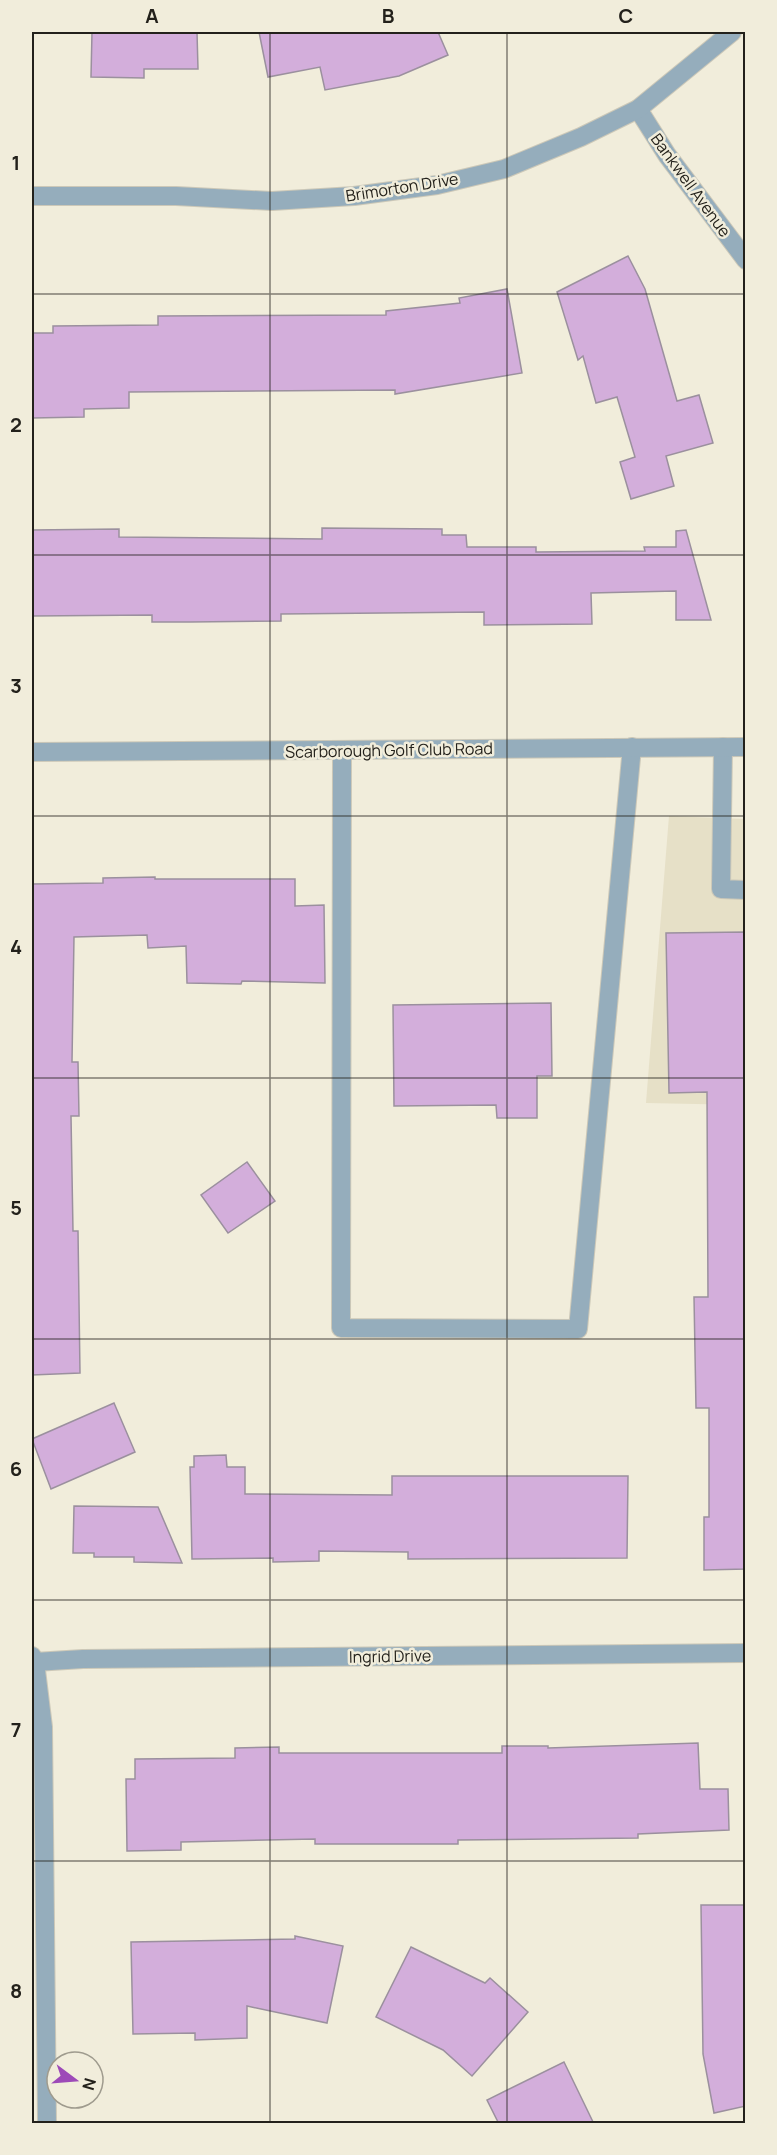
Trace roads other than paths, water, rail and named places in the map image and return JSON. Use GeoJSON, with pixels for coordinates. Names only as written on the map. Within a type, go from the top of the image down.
{"type":"FeatureCollection","features":[{"type":"Feature","properties":{"kind":"street","name":"Brimorton Drive"},"geometry":{"type":"LineString","coordinates":[[32,196],[176,196],[272,201],[354,196],[437,185],[504,169],[581,137],[638,109],[732,32]]}},
{"type":"Feature","properties":{"kind":"street","name":"Bankwell Avenue"},"geometry":{"type":"LineString","coordinates":[[638,109],[667,155],[746,260]]}},
{"type":"Feature","properties":{"kind":"street"},"geometry":{"type":"LineString","coordinates":[[342,751],[341,1328],[578,1329],[632,747]]}},
{"type":"Feature","properties":{"kind":"street"},"geometry":{"type":"LineString","coordinates":[[723,747],[721,889],[746,890]]}},
{"type":"Feature","properties":{"kind":"street","name":"Scarborough Golf Club Road"},"geometry":{"type":"LineString","coordinates":[[32,752],[746,747]]}},
{"type":"Feature","properties":{"kind":"street","name":"Ingrid Drive"},"geometry":{"type":"LineString","coordinates":[[33,1659],[746,1653]]}},
{"type":"Feature","properties":{"kind":"street"},"geometry":{"type":"LineString","coordinates":[[33,1659],[43,1727],[47,2124]]}}]}
